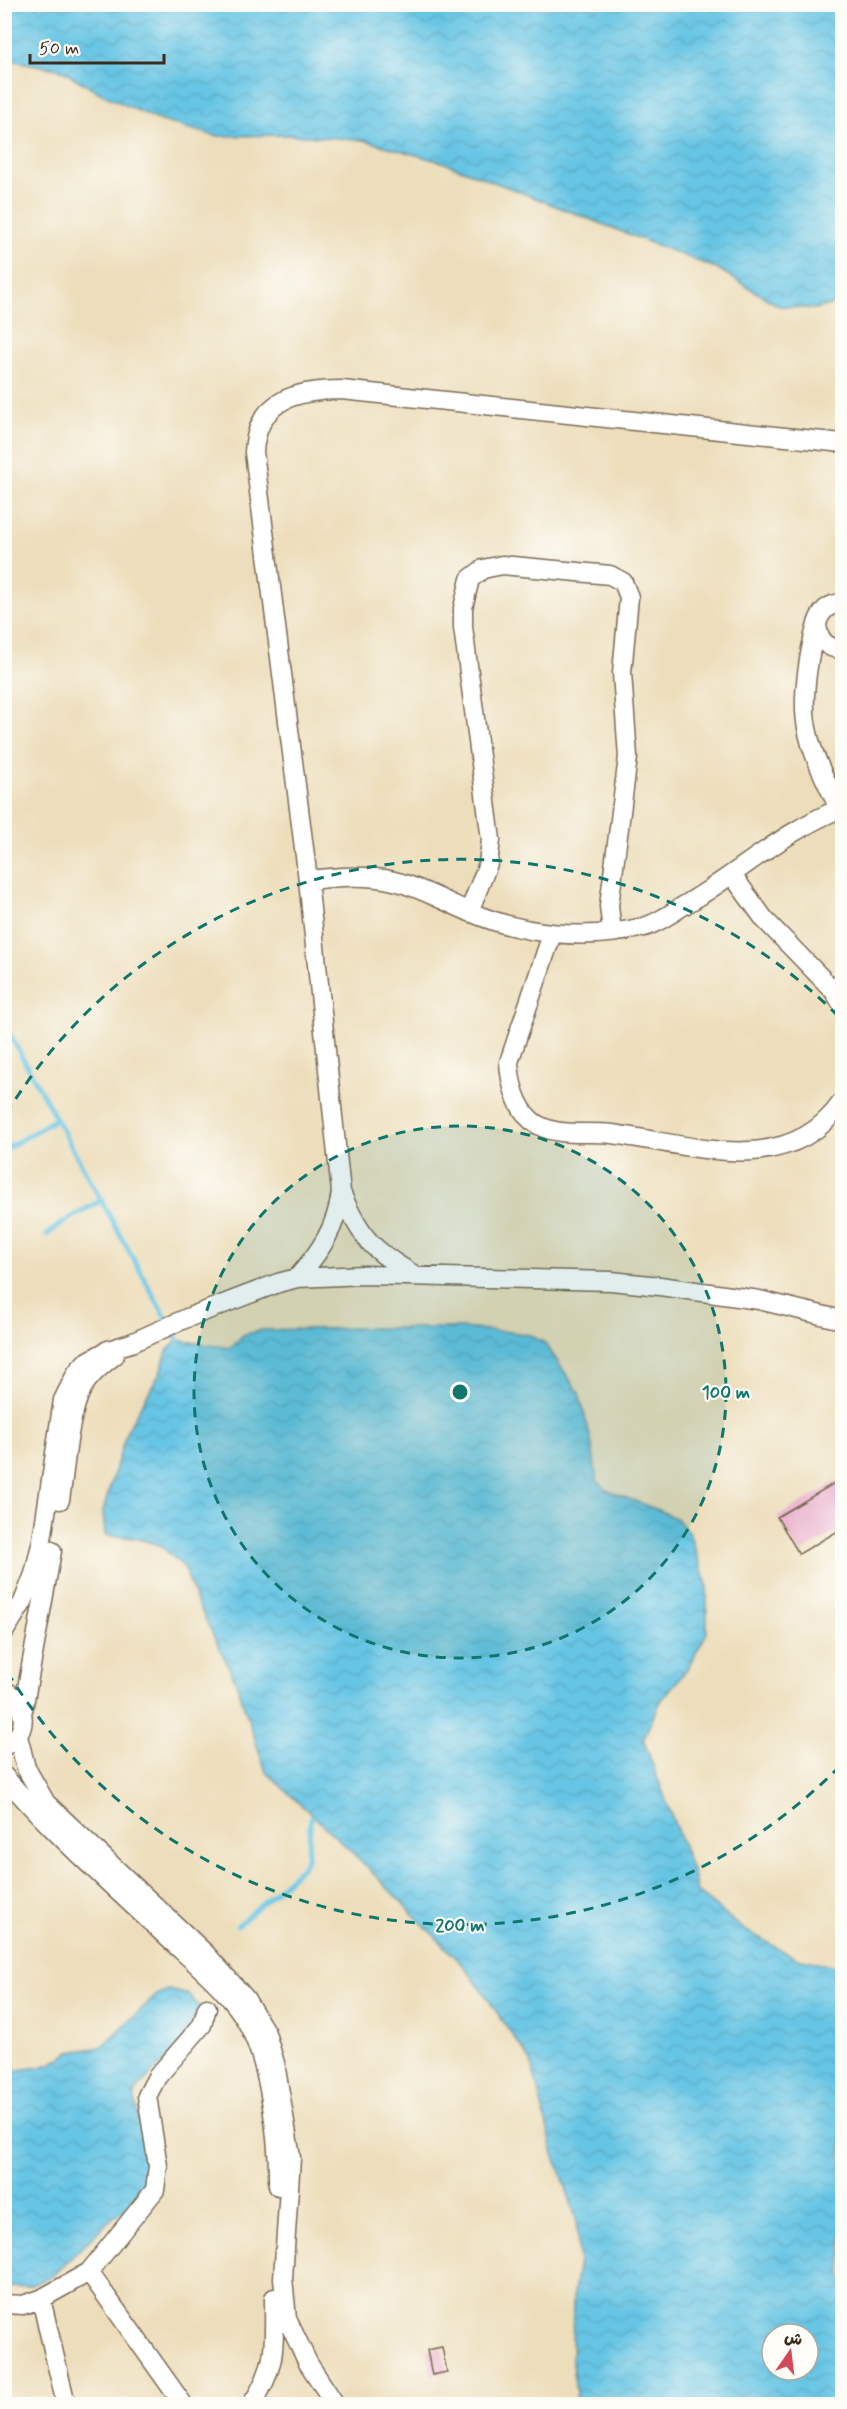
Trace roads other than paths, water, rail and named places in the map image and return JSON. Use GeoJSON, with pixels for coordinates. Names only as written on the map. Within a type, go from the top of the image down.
{"type":"FeatureCollection","features":[{"type":"Feature","properties":{"kind":"street"},"geometry":{"type":"LineString","coordinates":[[297,1278],[312,1262],[329,1235],[339,1208],[341,1192],[308,880],[254,452],[258,429],[264,416],[273,407],[297,394],[310,391],[342,390],[843,442]]}},
{"type":"Feature","properties":{"kind":"street"},"geometry":{"type":"LineString","coordinates":[[469,912],[488,864],[491,840],[463,627],[463,608],[471,579],[483,569],[502,565],[610,575],[623,582],[628,597],[622,673],[628,757],[609,906],[612,932]]}},
{"type":"Feature","properties":{"kind":"street"},"geometry":{"type":"LineString","coordinates":[[308,880],[336,877],[395,881],[469,912],[530,931],[552,934],[612,932],[647,926],[733,876],[773,844],[841,809],[807,730],[808,667],[818,624],[825,609],[843,603]]}},
{"type":"Feature","properties":{"kind":"street"},"geometry":{"type":"LineString","coordinates":[[818,624],[822,639],[839,649]]}},
{"type":"Feature","properties":{"kind":"street"},"geometry":{"type":"LineString","coordinates":[[808,667],[820,655],[839,649]]}},
{"type":"Feature","properties":{"kind":"street"},"geometry":{"type":"LineString","coordinates":[[733,876],[765,920],[833,990],[843,1004]]}},
{"type":"Feature","properties":{"kind":"street"},"geometry":{"type":"LineString","coordinates":[[552,934],[509,1062],[518,1100],[524,1113],[533,1122],[550,1130],[563,1132],[603,1133],[718,1151],[747,1152],[784,1146],[803,1139],[826,1122],[843,1102]]}},
{"type":"Feature","properties":{"kind":"street"},"geometry":{"type":"LineString","coordinates":[[341,1192],[360,1231],[371,1244],[386,1259],[416,1276]]}},
{"type":"Feature","properties":{"kind":"street"},"geometry":{"type":"LineString","coordinates":[[4,1632],[23,1602],[39,1557],[63,1400],[77,1372],[85,1363],[108,1350],[131,1343],[278,1282],[297,1278],[416,1276],[611,1281],[759,1300],[843,1320]]}},
{"type":"Feature","properties":{"kind":"street"},"geometry":{"type":"LineString","coordinates":[[131,1343],[90,1379],[82,1389],[76,1407],[23,1710],[23,1724],[11,1741],[46,1803],[206,1954],[239,1991],[258,2017],[266,2033],[275,2063],[291,2158],[283,2192],[272,2364],[252,2404]]}},
{"type":"Feature","properties":{"kind":"street"},"geometry":{"type":"LineString","coordinates":[[4,1690],[16,1699],[23,1710]]}},
{"type":"Feature","properties":{"kind":"street"},"geometry":{"type":"LineString","coordinates":[[4,1776],[57,1833],[211,1979],[243,2015],[255,2041],[267,2083],[277,2147],[283,2192],[283,2278],[287,2319],[308,2363],[335,2404]]}},
{"type":"Feature","properties":{"kind":"street"},"geometry":{"type":"LineString","coordinates":[[4,2304],[23,2305],[40,2299],[89,2272],[155,2190],[158,2166],[147,2096],[157,2077],[202,2025],[207,2008]]}},
{"type":"Feature","properties":{"kind":"street"},"geometry":{"type":"LineString","coordinates":[[89,2272],[183,2404]]}},
{"type":"Feature","properties":{"kind":"street"},"geometry":{"type":"LineString","coordinates":[[40,2299],[66,2404]]}},
{"type":"Feature","properties":{"kind":"water"},"geometry":{"type":"Polygon","coordinates":[[[4,5],[842,5],[842,302],[815,309],[779,306],[718,269],[445,163],[363,140],[292,135],[215,136],[158,120],[102,94],[61,70],[5,59],[4,5]]]}},
{"type":"Feature","properties":{"kind":"water"},"geometry":{"type":"Polygon","coordinates":[[[458,1328],[530,1335],[545,1343],[579,1393],[591,1439],[597,1480],[606,1490],[677,1519],[689,1533],[707,1585],[707,1633],[687,1669],[661,1701],[643,1739],[692,1870],[697,1892],[745,1930],[796,1958],[842,1967],[842,2404],[574,2404],[576,2393],[572,2364],[573,2299],[579,2261],[576,2219],[556,2163],[531,2062],[464,1966],[357,1857],[266,1772],[235,1680],[196,1600],[184,1567],[160,1545],[134,1538],[105,1535],[103,1511],[127,1430],[160,1373],[167,1351],[178,1340],[230,1348],[243,1335],[262,1330],[458,1328]]]}},
{"type":"Feature","properties":{"kind":"water"},"geometry":{"type":"Polygon","coordinates":[[[169,1990],[189,1995],[199,2006],[188,2036],[134,2095],[147,2153],[144,2193],[140,2199],[111,2219],[51,2277],[29,2286],[5,2288],[4,2072],[40,2067],[51,2064],[70,2052],[101,2047],[158,1994],[169,1990]]]}},
{"type":"Feature","properties":{"kind":"waterway"},"geometry":{"type":"LineString","coordinates":[[4,1024],[178,1340]]}},
{"type":"Feature","properties":{"kind":"waterway"},"geometry":{"type":"LineString","coordinates":[[4,1150],[56,1119]]}},
{"type":"Feature","properties":{"kind":"waterway"},"geometry":{"type":"LineString","coordinates":[[47,1235],[62,1223],[102,1200]]}},
{"type":"Feature","properties":{"kind":"waterway"},"geometry":{"type":"LineString","coordinates":[[238,1925],[302,1867],[307,1859],[311,1817]]}}]}
